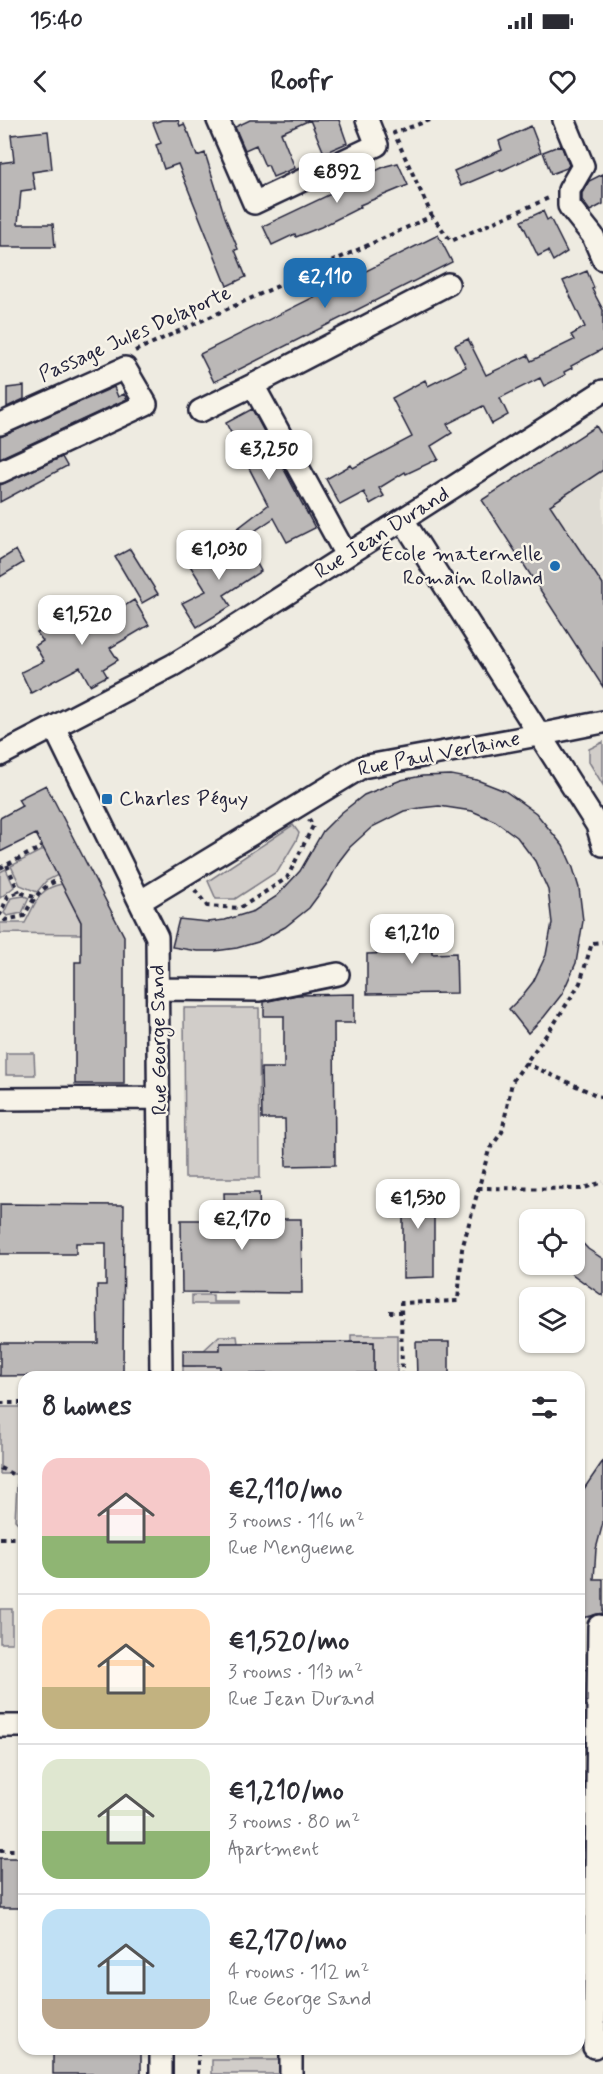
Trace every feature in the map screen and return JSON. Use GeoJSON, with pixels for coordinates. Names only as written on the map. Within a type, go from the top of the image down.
{"type":"FeatureCollection","features":[{"type":"Feature","properties":{"kind":"street"},"geometry":{"type":"LineString","coordinates":[[218,120],[254,203],[377,145],[367,120]]}},
{"type":"Feature","properties":{"kind":"street"},"geometry":{"type":"LineString","coordinates":[[564,120],[583,166],[568,190],[569,206],[593,236],[603,259]]}},
{"type":"Feature","properties":{"kind":"street"},"geometry":{"type":"LineString","coordinates":[[200,411],[448,284]]}},
{"type":"Feature","properties":{"kind":"street"},"geometry":{"type":"LineString","coordinates":[[0,424],[125,368],[146,404],[0,472]]}},
{"type":"Feature","properties":{"kind":"street"},"geometry":{"type":"LineString","coordinates":[[253,385],[346,555]]}},
{"type":"Feature","properties":{"kind":"street","name":"Rue Jean Durand"},"geometry":{"type":"LineString","coordinates":[[0,754],[182,660],[603,391]]}},
{"type":"Feature","properties":{"kind":"street"},"geometry":{"type":"LineString","coordinates":[[403,520],[538,735],[603,722]]}},
{"type":"Feature","properties":{"kind":"street","name":"Rue George Sand"},"geometry":{"type":"LineString","coordinates":[[54,727],[158,937],[161,1371]]}},
{"type":"Feature","properties":{"kind":"street","name":"Rue Paul Verlaine"},"geometry":{"type":"LineString","coordinates":[[141,901],[299,803],[362,767],[538,735],[597,825],[603,845]]}},
{"type":"Feature","properties":{"kind":"street"},"geometry":{"type":"LineString","coordinates":[[158,989],[259,990],[338,974]]}},
{"type":"Feature","properties":{"kind":"street"},"geometry":{"type":"LineString","coordinates":[[0,1099],[159,1098]]}},
{"type":"Feature","properties":{"kind":"street"},"geometry":{"type":"LineString","coordinates":[[592,2047],[594,1627]]}},
{"type":"Feature","properties":{"kind":"street"},"geometry":{"type":"LineString","coordinates":[[0,1726],[18,1726]]}},
{"type":"Feature","properties":{"kind":"street"},"geometry":{"type":"LineString","coordinates":[[161,2055],[161,2074]]}},
{"type":"Feature","properties":{"kind":"street"},"geometry":{"type":"LineString","coordinates":[[291,2055],[291,2074]]}},
{"type":"Feature","properties":{"kind":"path"},"geometry":{"type":"LineString","coordinates":[[430,120],[394,133],[432,216],[451,241],[568,190]]}},
{"type":"Feature","properties":{"kind":"path","name":"Passage Jules Delaporte"},"geometry":{"type":"LineString","coordinates":[[129,354],[432,216]]}},
{"type":"Feature","properties":{"kind":"path"},"geometry":{"type":"LineString","coordinates":[[183,875],[207,906],[240,908],[287,878],[313,826],[299,803]]}},
{"type":"Feature","properties":{"kind":"path"},"geometry":{"type":"LineString","coordinates":[[0,868],[42,847]]}},
{"type":"Feature","properties":{"kind":"path"},"geometry":{"type":"LineString","coordinates":[[7,865],[19,891],[34,897]]}},
{"type":"Feature","properties":{"kind":"path"},"geometry":{"type":"LineString","coordinates":[[19,891],[8,896],[0,915],[5,920],[24,916],[34,897],[48,884],[58,880]]}},
{"type":"Feature","properties":{"kind":"path"},"geometry":{"type":"LineString","coordinates":[[402,1371],[401,1303],[458,1301],[462,1249],[489,1149],[502,1132],[512,1082],[580,983],[592,943],[603,942]]}},
{"type":"Feature","properties":{"kind":"path"},"geometry":{"type":"LineString","coordinates":[[525,1063],[603,1098]]}},
{"type":"Feature","properties":{"kind":"path"},"geometry":{"type":"LineString","coordinates":[[478,1188],[581,1189],[603,1182]]}},
{"type":"Feature","properties":{"kind":"path"},"geometry":{"type":"LineString","coordinates":[[389,1312],[401,1312]]}},
{"type":"Feature","properties":{"kind":"path"},"geometry":{"type":"LineString","coordinates":[[0,1403],[18,1403]]}},
{"type":"Feature","properties":{"kind":"path"},"geometry":{"type":"LineString","coordinates":[[0,1468],[12,1474]]}},
{"type":"Feature","properties":{"kind":"path"},"geometry":{"type":"LineString","coordinates":[[0,1538],[18,1538]]}},
{"type":"Feature","properties":{"kind":"path"},"geometry":{"type":"LineString","coordinates":[[0,1850],[18,1850]]}},
{"type":"Feature","properties":{"kind":"path"},"geometry":{"type":"LineString","coordinates":[[198,2055],[198,2074]]}},
{"type":"Feature","properties":{"kind":"shaded area"},"geometry":{"type":"Polygon","coordinates":[[[596,426],[601,433],[603,432],[603,687],[482,500],[528,469],[533,476],[546,468],[541,461],[596,426]]]}},
{"type":"Feature","properties":{"kind":"shaded area"},"geometry":{"type":"Polygon","coordinates":[[[603,742],[603,785],[589,762],[589,749],[603,742]]]}},
{"type":"Feature","properties":{"kind":"shaded area"},"geometry":{"type":"Polygon","coordinates":[[[293,825],[299,833],[278,871],[235,899],[216,899],[208,881],[293,825]]]}},
{"type":"Feature","properties":{"kind":"shaded area"},"geometry":{"type":"Polygon","coordinates":[[[44,849],[58,875],[46,881],[37,892],[20,885],[11,866],[44,849]]]}},
{"type":"Feature","properties":{"kind":"shaded area"},"geometry":{"type":"Polygon","coordinates":[[[6,869],[14,887],[0,898],[0,872],[6,869]]]}},
{"type":"Feature","properties":{"kind":"shaded area"},"geometry":{"type":"Polygon","coordinates":[[[62,884],[81,922],[81,934],[0,933],[0,923],[25,923],[43,893],[62,884]]]}},
{"type":"Feature","properties":{"kind":"shaded area"},"geometry":{"type":"Polygon","coordinates":[[[24,896],[29,898],[22,913],[7,916],[4,913],[11,898],[24,896]]]}},
{"type":"Feature","properties":{"kind":"shaded area"},"geometry":{"type":"Polygon","coordinates":[[[184,1008],[259,1008],[260,1178],[185,1178],[184,1008]]]}},
{"type":"Feature","properties":{"kind":"shaded area"},"geometry":{"type":"Polygon","coordinates":[[[6,1053],[34,1053],[35,1075],[6,1075],[6,1053]]]}},
{"type":"Feature","properties":{"kind":"shaded area"},"geometry":{"type":"Polygon","coordinates":[[[192,1295],[213,1295],[213,1302],[238,1302],[238,1304],[192,1304],[192,1295]]]}},
{"type":"Feature","properties":{"kind":"shaded area"},"geometry":{"type":"Polygon","coordinates":[[[351,1335],[397,1335],[397,1371],[374,1371],[374,1342],[351,1342],[351,1335]]]}},
{"type":"Feature","properties":{"kind":"shaded area"},"geometry":{"type":"Polygon","coordinates":[[[219,1336],[237,1336],[238,1343],[220,1343],[220,1371],[183,1371],[183,1366],[195,1366],[195,1350],[204,1350],[219,1336]]]}},
{"type":"Feature","properties":{"kind":"shaded area"},"geometry":{"type":"Polygon","coordinates":[[[0,1407],[18,1407],[18,1474],[0,1474],[0,1407]]]}},
{"type":"Feature","properties":{"kind":"shaded area"},"geometry":{"type":"Polygon","coordinates":[[[17,1485],[18,1485],[18,1523],[15,1520],[17,1485]]]}},
{"type":"Feature","properties":{"kind":"shaded area"},"geometry":{"type":"Polygon","coordinates":[[[0,1609],[12,1609],[12,1643],[0,1643],[0,1609]]]}},
{"type":"Feature","properties":{"kind":"shaded area"},"geometry":{"type":"Polygon","coordinates":[[[603,1678],[600,2018],[585,2018],[585,1682],[603,1678]]]}},
{"type":"Feature","properties":{"kind":"shaded area"},"geometry":{"type":"Polygon","coordinates":[[[212,2060],[286,2060],[286,2074],[212,2074],[212,2060]]]}},
{"type":"Feature","properties":{"kind":"building"},"geometry":{"type":"Polygon","coordinates":[[[162,120],[178,120],[180,126],[184,124],[197,156],[205,153],[225,217],[238,249],[235,250],[246,277],[227,286],[178,164],[164,169],[156,145],[161,143],[153,123],[162,120]]]}},
{"type":"Feature","properties":{"kind":"building"},"geometry":{"type":"Polygon","coordinates":[[[250,120],[310,120],[281,133],[295,168],[273,177],[268,165],[265,166],[256,145],[245,150],[235,127],[250,120]]]}},
{"type":"Feature","properties":{"kind":"building"},"geometry":{"type":"Polygon","coordinates":[[[310,120],[339,120],[347,143],[324,153],[310,120]]]}},
{"type":"Feature","properties":{"kind":"building"},"geometry":{"type":"Polygon","coordinates":[[[531,126],[541,152],[501,171],[501,169],[461,186],[454,171],[502,150],[499,141],[531,126]]]}},
{"type":"Feature","properties":{"kind":"building"},"geometry":{"type":"Polygon","coordinates":[[[48,131],[52,169],[32,172],[35,189],[21,191],[18,224],[53,224],[55,247],[0,247],[0,163],[14,161],[11,135],[48,131]]]}},
{"type":"Feature","properties":{"kind":"building"},"geometry":{"type":"Polygon","coordinates":[[[561,145],[569,165],[551,174],[543,152],[561,145]]]}},
{"type":"Feature","properties":{"kind":"building"},"geometry":{"type":"Polygon","coordinates":[[[398,163],[408,185],[360,205],[361,207],[321,227],[296,237],[295,234],[272,245],[263,226],[333,193],[332,191],[386,166],[398,163]]]}},
{"type":"Feature","properties":{"kind":"building"},"geometry":{"type":"Polygon","coordinates":[[[603,174],[603,204],[590,211],[582,200],[582,193],[589,181],[603,174]]]}},
{"type":"Feature","properties":{"kind":"building"},"geometry":{"type":"Polygon","coordinates":[[[543,211],[547,220],[550,218],[567,252],[553,261],[548,251],[538,256],[521,221],[543,211]]]}},
{"type":"Feature","properties":{"kind":"building"},"geometry":{"type":"Polygon","coordinates":[[[438,235],[452,262],[214,382],[200,354],[438,235]]]}},
{"type":"Feature","properties":{"kind":"building"},"geometry":{"type":"Polygon","coordinates":[[[587,271],[594,288],[592,289],[603,310],[603,349],[571,366],[572,368],[564,372],[565,375],[544,386],[540,378],[500,398],[508,415],[492,424],[483,406],[447,424],[452,433],[431,446],[438,459],[406,474],[405,472],[379,488],[384,496],[370,504],[364,492],[340,505],[326,479],[351,465],[353,468],[412,437],[392,398],[425,380],[428,386],[466,367],[455,345],[468,339],[486,375],[528,355],[531,361],[574,340],[571,335],[585,327],[563,281],[587,271]]]}},
{"type":"Feature","properties":{"kind":"building"},"geometry":{"type":"Polygon","coordinates":[[[24,386],[24,399],[7,407],[7,388],[24,386]]]}},
{"type":"Feature","properties":{"kind":"building"},"geometry":{"type":"Polygon","coordinates":[[[114,387],[118,397],[124,394],[127,399],[0,458],[0,437],[114,387]]]}},
{"type":"Feature","properties":{"kind":"building"},"geometry":{"type":"Polygon","coordinates":[[[252,409],[315,528],[287,542],[274,518],[244,538],[237,529],[268,505],[226,423],[252,409]]]}},
{"type":"Feature","properties":{"kind":"building"},"geometry":{"type":"Polygon","coordinates":[[[596,426],[603,437],[603,470],[550,505],[603,585],[603,687],[482,500],[596,426]]]}},
{"type":"Feature","properties":{"kind":"building"},"geometry":{"type":"Polygon","coordinates":[[[62,457],[67,466],[0,502],[0,485],[62,457]]]}},
{"type":"Feature","properties":{"kind":"building"},"geometry":{"type":"Polygon","coordinates":[[[245,542],[261,571],[224,595],[231,606],[197,627],[182,603],[206,591],[189,564],[217,547],[223,557],[245,542]]]}},
{"type":"Feature","properties":{"kind":"building"},"geometry":{"type":"Polygon","coordinates":[[[130,549],[158,594],[142,603],[115,557],[130,549]]]}},
{"type":"Feature","properties":{"kind":"building"},"geometry":{"type":"Polygon","coordinates":[[[16,550],[23,563],[0,577],[0,560],[16,550]]]}},
{"type":"Feature","properties":{"kind":"building"},"geometry":{"type":"Polygon","coordinates":[[[134,600],[149,625],[110,648],[118,660],[103,669],[107,676],[90,685],[80,667],[31,693],[21,672],[44,661],[35,646],[43,641],[37,633],[76,611],[87,629],[134,600]]]}},
{"type":"Feature","properties":{"kind":"building"},"geometry":{"type":"Polygon","coordinates":[[[451,775],[477,780],[505,791],[536,813],[563,846],[579,888],[583,921],[576,963],[562,994],[528,1033],[509,1009],[533,982],[546,955],[552,923],[548,890],[535,861],[517,837],[495,821],[472,811],[439,806],[420,808],[404,811],[372,827],[350,847],[309,908],[285,927],[258,942],[215,951],[172,947],[179,919],[208,922],[225,920],[254,911],[277,896],[300,871],[323,831],[364,795],[401,780],[422,776],[451,775]]]}},
{"type":"Feature","properties":{"kind":"building"},"geometry":{"type":"Polygon","coordinates":[[[46,785],[124,936],[124,1084],[75,1084],[75,962],[81,962],[81,922],[36,834],[0,852],[0,818],[22,806],[18,799],[46,785]]]}},
{"type":"Feature","properties":{"kind":"building"},"geometry":{"type":"Polygon","coordinates":[[[391,924],[432,924],[432,954],[456,953],[457,993],[367,994],[367,954],[392,953],[391,924]]]}},
{"type":"Feature","properties":{"kind":"building"},"geometry":{"type":"Polygon","coordinates":[[[354,994],[354,1023],[334,1023],[335,1165],[286,1166],[285,1119],[262,1119],[261,1068],[284,1068],[284,1016],[264,1016],[264,1002],[297,995],[354,994]]]}},
{"type":"Feature","properties":{"kind":"building"},"geometry":{"type":"Polygon","coordinates":[[[403,1183],[434,1183],[434,1277],[403,1278],[403,1183]]]}},
{"type":"Feature","properties":{"kind":"building"},"geometry":{"type":"Polygon","coordinates":[[[224,1193],[259,1193],[260,1219],[301,1219],[302,1293],[182,1292],[181,1220],[225,1220],[224,1193]]]}},
{"type":"Feature","properties":{"kind":"building"},"geometry":{"type":"Polygon","coordinates":[[[0,1204],[124,1205],[123,1371],[18,1371],[18,1376],[0,1376],[0,1343],[98,1343],[97,1285],[106,1285],[106,1243],[76,1243],[76,1254],[0,1254],[0,1204]]]}},
{"type":"Feature","properties":{"kind":"building"},"geometry":{"type":"Polygon","coordinates":[[[585,1246],[603,1259],[603,1296],[573,1275],[585,1275],[585,1246]]]}},
{"type":"Feature","properties":{"kind":"building"},"geometry":{"type":"Polygon","coordinates":[[[374,1342],[374,1371],[220,1371],[220,1366],[183,1366],[183,1350],[220,1350],[220,1343],[374,1342]]]}},
{"type":"Feature","properties":{"kind":"building"},"geometry":{"type":"Polygon","coordinates":[[[416,1342],[449,1342],[449,1371],[417,1371],[416,1342]]]}},
{"type":"Feature","properties":{"kind":"building"},"geometry":{"type":"Polygon","coordinates":[[[603,1461],[603,1523],[596,1549],[594,1579],[603,1579],[603,1613],[585,1618],[585,1487],[603,1461]]]}},
{"type":"Feature","properties":{"kind":"building"},"geometry":{"type":"Polygon","coordinates":[[[0,1858],[18,1858],[18,1908],[0,1908],[0,1858]]]}},
{"type":"Feature","properties":{"kind":"building"},"geometry":{"type":"Polygon","coordinates":[[[53,2055],[141,2055],[141,2074],[53,2074],[53,2055]]]}},
{"type":"Feature","properties":{"kind":"place","name":"École maternelle Romain Rolland"},"geometry":{"type":"Point","coordinates":[555,566]}},
{"type":"Feature","properties":{"kind":"place","name":"Charles Péguy"},"geometry":{"type":"Point","coordinates":[107,799]}}]}
